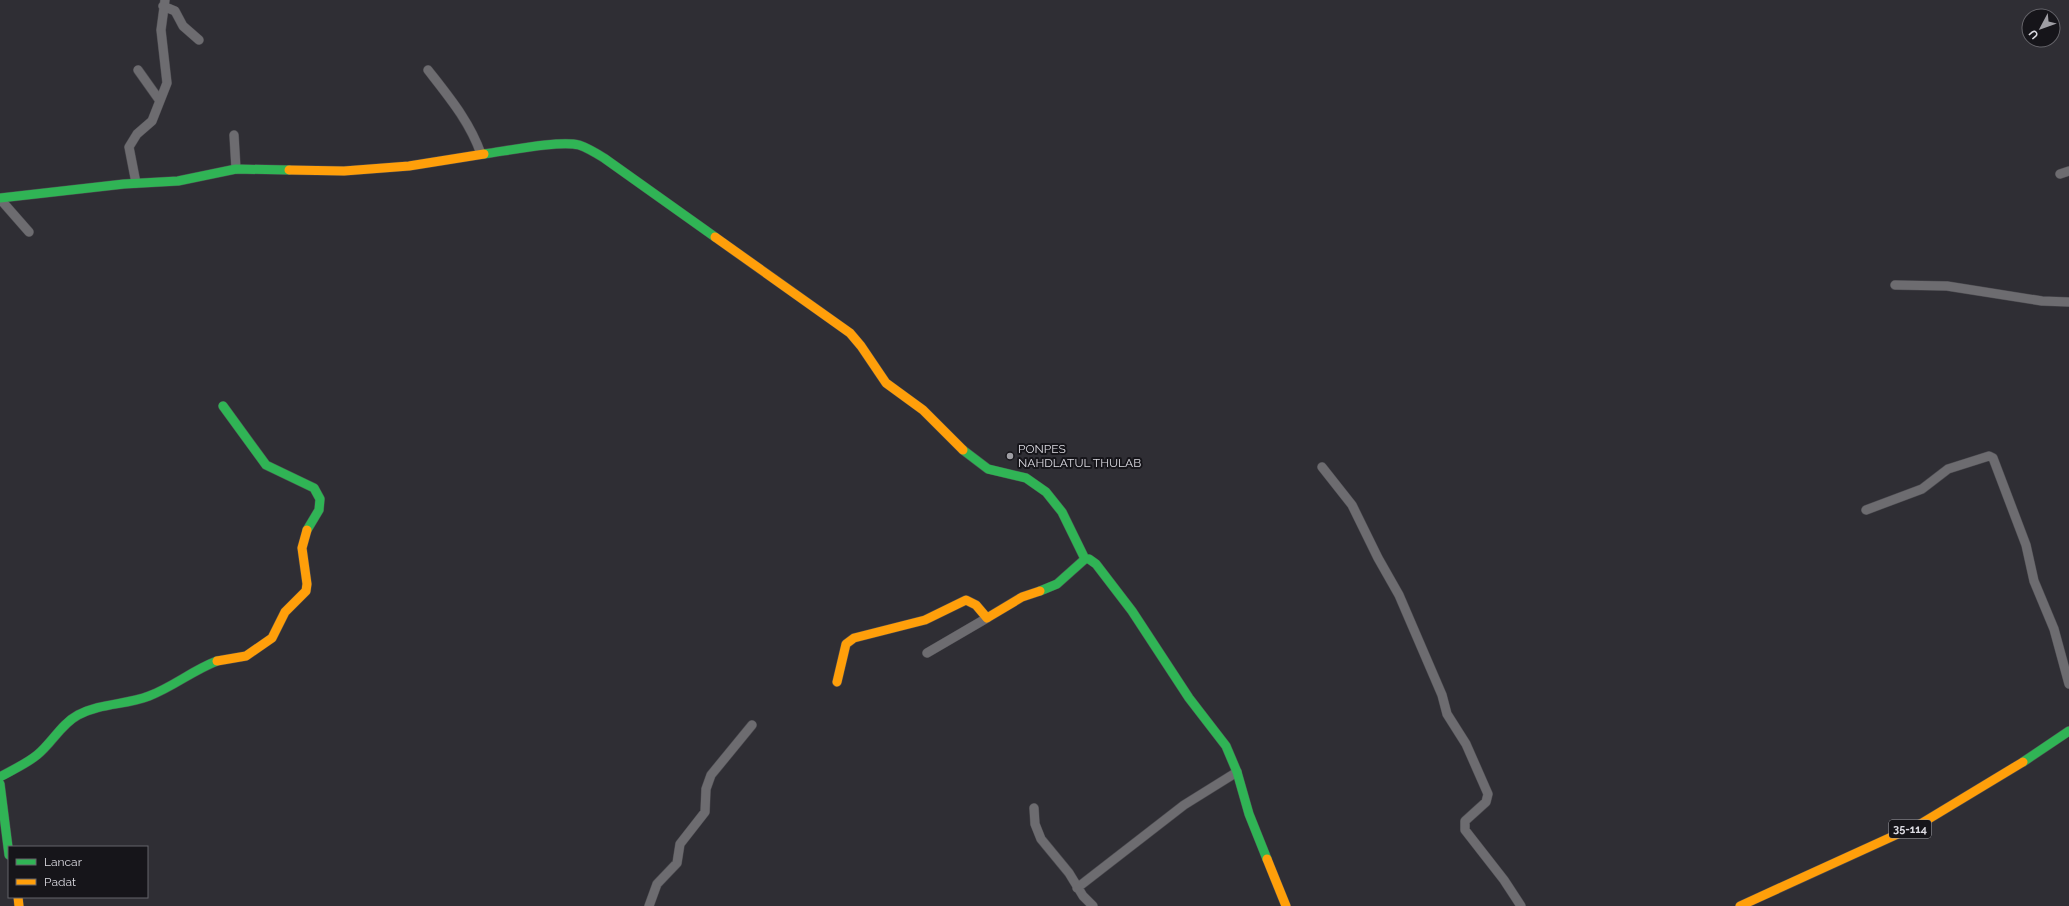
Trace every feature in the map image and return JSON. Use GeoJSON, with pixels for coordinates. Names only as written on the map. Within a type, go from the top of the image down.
{"type":"FeatureCollection","features":[{"type":"Feature","properties":{"kind":"street"},"geometry":{"type":"LineString","coordinates":[[136,183],[129,147],[137,134],[152,121],[167,83],[161,30],[164,3],[175,11],[183,26],[199,40]]}},
{"type":"Feature","properties":{"kind":"street"},"geometry":{"type":"LineString","coordinates":[[138,70],[160,101]]}},
{"type":"Feature","properties":{"kind":"street"},"geometry":{"type":"LineString","coordinates":[[428,70],[462,114],[475,137],[481,154]]}},
{"type":"Feature","properties":{"kind":"street"},"geometry":{"type":"LineString","coordinates":[[234,135],[236,168]]}},
{"type":"Feature","properties":{"kind":"street"},"geometry":{"type":"LineString","coordinates":[[0,199],[136,183],[178,181],[236,168],[344,171],[431,164],[481,154],[567,144],[587,148],[604,158],[850,332],[859,341],[883,381],[890,388],[921,409],[965,452],[984,467],[998,473],[1025,478],[1041,485],[1051,494],[1085,559]]}},
{"type":"Feature","properties":{"kind":"street"},"geometry":{"type":"LineString","coordinates":[[0,199],[29,232]]}},
{"type":"Feature","properties":{"kind":"street"},"geometry":{"type":"LineString","coordinates":[[1894,285],[1947,286],[2042,301],[2069,302]]}},
{"type":"Feature","properties":{"kind":"street"},"geometry":{"type":"LineString","coordinates":[[0,777],[37,755],[61,728],[78,715],[116,702],[147,697],[162,691],[199,668],[220,660],[241,658],[251,653],[272,638],[285,612],[306,591],[307,584],[302,548],[307,530],[319,510],[320,499],[318,494],[314,488],[297,479],[271,469],[266,465],[223,406]]}},
{"type":"Feature","properties":{"kind":"street"},"geometry":{"type":"LineString","coordinates":[[1866,510],[1922,489],[1948,469],[1989,456],[1993,458],[2026,545],[2034,581],[2058,640],[2059,651],[2069,684]]}},
{"type":"Feature","properties":{"kind":"street"},"geometry":{"type":"LineString","coordinates":[[1322,466],[1352,505],[1378,558],[1399,595],[1439,688],[1447,714],[1466,744],[1488,794],[1486,802],[1465,821],[1465,830],[1504,880],[1521,906]]}},
{"type":"Feature","properties":{"kind":"street"},"geometry":{"type":"LineString","coordinates":[[928,653],[1022,597],[1057,584],[1085,559]]}},
{"type":"Feature","properties":{"kind":"street"},"geometry":{"type":"LineString","coordinates":[[1085,559],[1089,559],[1096,564],[1132,611],[1189,698],[1226,746],[1237,772],[1249,814],[1286,906]]}},
{"type":"Feature","properties":{"kind":"street"},"geometry":{"type":"LineString","coordinates":[[837,682],[846,644],[854,638],[925,620],[966,600],[976,605],[988,618]]}},
{"type":"Feature","properties":{"kind":"street"},"geometry":{"type":"LineString","coordinates":[[649,906],[657,884],[677,863],[680,844],[705,812],[706,789],[711,775],[752,725]]}},
{"type":"Feature","properties":{"kind":"street","name":"35-114"},"geometry":{"type":"LineString","coordinates":[[1740,906],[1922,823],[1976,792],[2069,731]]}},
{"type":"Feature","properties":{"kind":"street"},"geometry":{"type":"LineString","coordinates":[[1077,888],[1184,805],[1237,772]]}},
{"type":"Feature","properties":{"kind":"street"},"geometry":{"type":"LineString","coordinates":[[0,784],[8,847]]}},
{"type":"Feature","properties":{"kind":"street"},"geometry":{"type":"LineString","coordinates":[[1034,808],[1035,824],[1041,839],[1069,873],[1077,888],[1091,905]]}},
{"type":"Feature","properties":{"kind":"traffic: fast"},"geometry":{"type":"LineString","coordinates":[[484,154],[546,145],[579,145],[604,158],[715,237]]}},
{"type":"Feature","properties":{"kind":"traffic: fast"},"geometry":{"type":"LineString","coordinates":[[0,198],[124,184],[178,181],[236,169],[289,170]]}},
{"type":"Feature","properties":{"kind":"traffic: fast"},"geometry":{"type":"LineString","coordinates":[[223,406],[266,465],[314,488],[320,499],[319,510],[307,530]]}},
{"type":"Feature","properties":{"kind":"traffic: fast"},"geometry":{"type":"LineString","coordinates":[[963,450],[988,469],[1026,478],[1046,492],[1062,512],[1085,559]]}},
{"type":"Feature","properties":{"kind":"traffic: fast"},"geometry":{"type":"LineString","coordinates":[[1040,591],[1057,584],[1085,559],[1089,559],[1096,564],[1132,611],[1189,698],[1226,746],[1237,772],[1249,814],[1267,859]]}},
{"type":"Feature","properties":{"kind":"traffic: fast"},"geometry":{"type":"LineString","coordinates":[[0,777],[37,755],[67,723],[78,715],[96,708],[149,696],[217,661]]}},
{"type":"Feature","properties":{"kind":"traffic: fast"},"geometry":{"type":"LineString","coordinates":[[2023,762],[2069,731]]}},
{"type":"Feature","properties":{"kind":"traffic: fast"},"geometry":{"type":"LineString","coordinates":[[0,784],[8,847]]}},
{"type":"Feature","properties":{"kind":"traffic: slow"},"geometry":{"type":"LineString","coordinates":[[289,170],[344,171],[409,166],[484,154]]}},
{"type":"Feature","properties":{"kind":"traffic: slow"},"geometry":{"type":"LineString","coordinates":[[715,237],[850,333],[861,346],[886,383],[923,410],[963,450]]}},
{"type":"Feature","properties":{"kind":"traffic: slow"},"geometry":{"type":"LineString","coordinates":[[217,661],[246,656],[272,638],[285,612],[306,591],[307,584],[302,548],[307,530]]}},
{"type":"Feature","properties":{"kind":"traffic: slow"},"geometry":{"type":"LineString","coordinates":[[837,682],[846,644],[854,638],[925,620],[966,600],[976,605],[987,618],[1022,597],[1040,591]]}},
{"type":"Feature","properties":{"kind":"traffic: slow"},"geometry":{"type":"LineString","coordinates":[[1740,906],[1922,823],[2023,762]]}},
{"type":"Feature","properties":{"kind":"traffic: slow"},"geometry":{"type":"LineString","coordinates":[[1267,859],[1286,906]]}},
{"type":"Feature","properties":{"kind":"traffic: slow"},"geometry":{"type":"LineString","coordinates":[[18,898],[19,906]]}},
{"type":"Feature","properties":{"kind":"place","name":"PONPES NAHDLATUL THULAB"},"geometry":{"type":"Point","coordinates":[1010,456]}}]}
